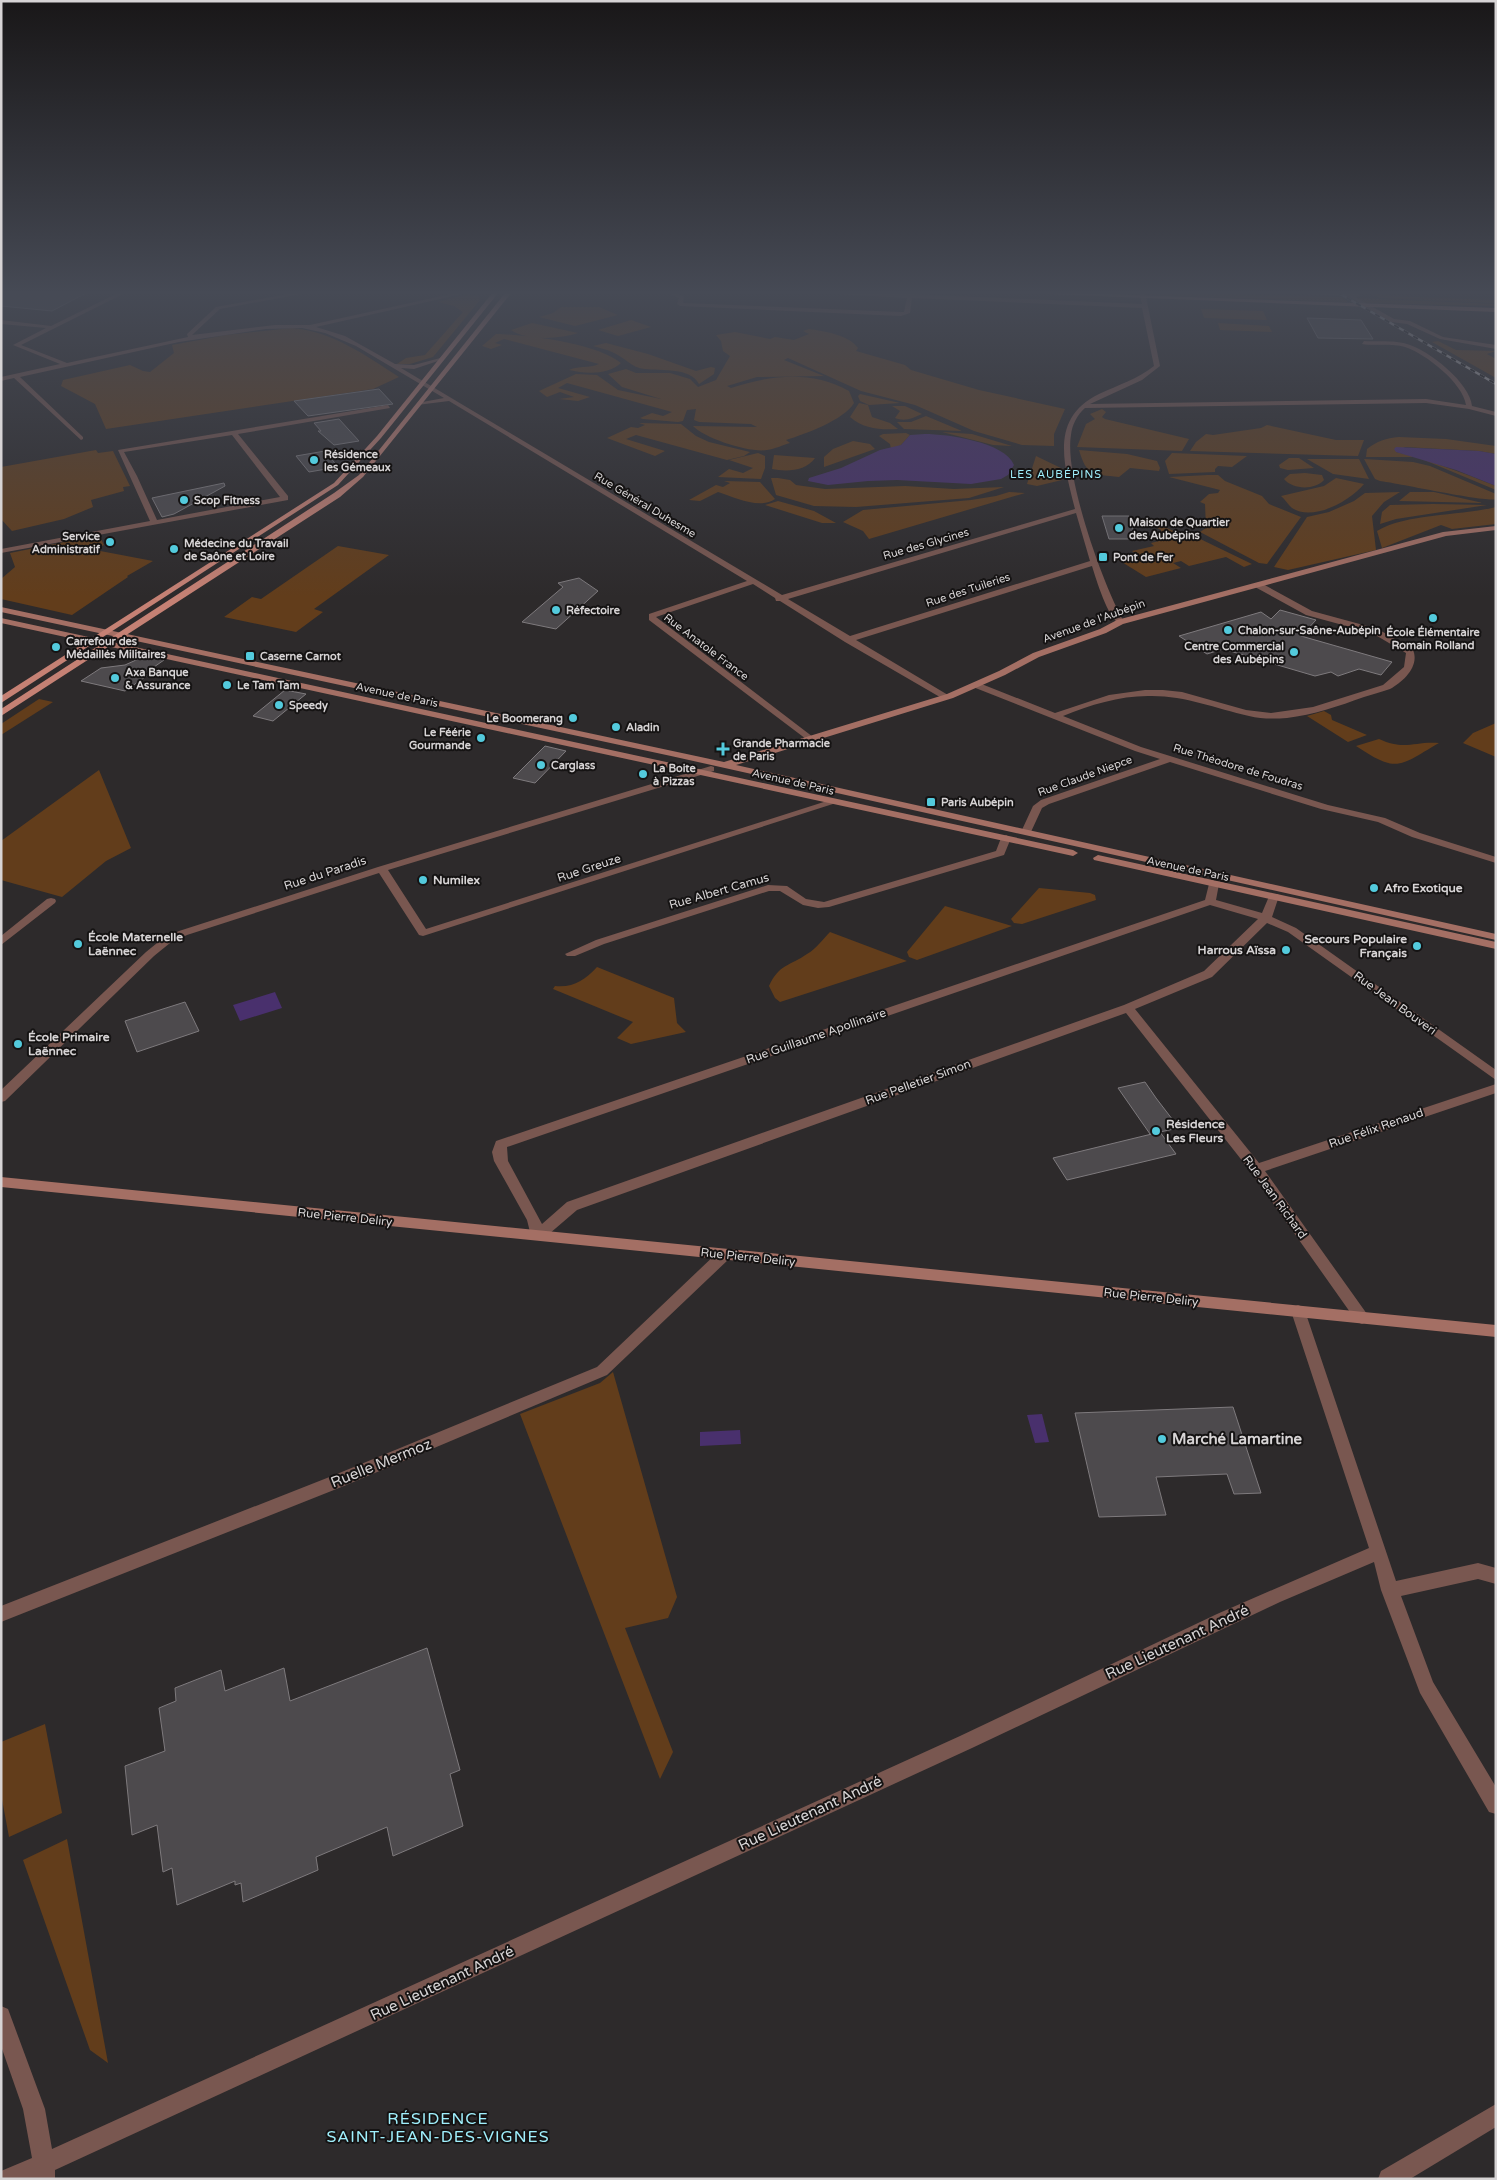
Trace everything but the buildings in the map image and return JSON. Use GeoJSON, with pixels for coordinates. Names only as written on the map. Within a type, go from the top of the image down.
{"type":"FeatureCollection","features":[{"type":"Feature","properties":{"kind":"main road"},"geometry":{"type":"LineString","coordinates":[[1,700],[336,484],[363,456],[413,394]]}},
{"type":"Feature","properties":{"kind":"main road"},"geometry":{"type":"LineString","coordinates":[[1,713],[337,495],[360,476],[427,394]]}},
{"type":"Feature","properties":{"kind":"main road","name":"Avenue de l'Aubépin"},"geometry":{"type":"LineString","coordinates":[[707,770],[945,698],[1036,655],[1103,631],[1120,622],[1446,534],[1475,529],[1496,528]]}},
{"type":"Feature","properties":{"kind":"main road","name":"Avenue de Paris"},"geometry":{"type":"LineString","coordinates":[[1,609],[1026,832],[1496,937]]}},
{"type":"Feature","properties":{"kind":"main road","name":"Avenue de Paris"},"geometry":{"type":"LineString","coordinates":[[1,620],[707,770],[834,802],[1274,896],[1496,946]]}},
{"type":"Feature","properties":{"kind":"main road","name":"Rue Pierre Deliry"},"geometry":{"type":"LineString","coordinates":[[1,1182],[1496,1331]]}},
{"type":"Feature","properties":{"kind":"street"},"geometry":{"type":"LineString","coordinates":[[34,394],[81,438]]}},
{"type":"Feature","properties":{"kind":"street","name":"Rue Général Duhesme"},"geometry":{"type":"LineString","coordinates":[[440,394],[945,698]]}},
{"type":"Feature","properties":{"kind":"street"},"geometry":{"type":"LineString","coordinates":[[1108,394],[1083,406],[1075,417],[1067,438],[1079,510],[1108,603],[1120,622]]}},
{"type":"Feature","properties":{"kind":"street"},"geometry":{"type":"LineString","coordinates":[[1465,394],[1468,397],[1468,407]]}},
{"type":"Feature","properties":{"kind":"street"},"geometry":{"type":"LineString","coordinates":[[419,404],[448,399]]}},
{"type":"Feature","properties":{"kind":"street"},"geometry":{"type":"LineString","coordinates":[[1083,406],[1118,407],[1405,401],[1440,402],[1496,414]]}},
{"type":"Feature","properties":{"kind":"street"},"geometry":{"type":"LineString","coordinates":[[154,522],[134,476],[120,451],[388,407]]}},
{"type":"Feature","properties":{"kind":"street"},"geometry":{"type":"LineString","coordinates":[[1,551],[286,498],[233,432]]}},
{"type":"Feature","properties":{"kind":"street","name":"Rue des Glycines"},"geometry":{"type":"LineString","coordinates":[[779,599],[1079,510]]}},
{"type":"Feature","properties":{"kind":"street","name":"Rue des Tuileries"},"geometry":{"type":"LineString","coordinates":[[848,640],[1095,562]]}},
{"type":"Feature","properties":{"kind":"street","name":"Rue Anatole France"},"geometry":{"type":"LineString","coordinates":[[752,582],[652,616],[652,620],[810,739]]}},
{"type":"Feature","properties":{"kind":"street"},"geometry":{"type":"LineString","coordinates":[[1056,716],[1110,697],[1153,693],[1199,698],[1257,715],[1296,714],[1386,686],[1398,678],[1411,663],[1410,652],[1375,631],[1309,613],[1258,585]]}},
{"type":"Feature","properties":{"kind":"street","name":"Rue Théodore de Foudras"},"geometry":{"type":"LineString","coordinates":[[976,685],[1138,749],[1325,807],[1381,820],[1416,835],[1496,860]]}},
{"type":"Feature","properties":{"kind":"street","name":"Rue Claude Niepce"},"geometry":{"type":"LineString","coordinates":[[1026,832],[1038,806],[1045,802],[1169,759]]}},
{"type":"Feature","properties":{"kind":"street","name":"Rue du Paradis"},"geometry":{"type":"LineString","coordinates":[[1,1098],[150,954],[166,941],[183,933],[382,869],[707,770]]}},
{"type":"Feature","properties":{"kind":"street","name":"Rue Greuze"},"geometry":{"type":"LineString","coordinates":[[382,869],[423,933],[834,802]]}},
{"type":"Feature","properties":{"kind":"street","name":"Rue Albert Camus"},"geometry":{"type":"LineString","coordinates":[[571,954],[600,942],[768,888],[783,888],[798,900],[811,905],[825,905],[1000,853],[1006,838]]}},
{"type":"Feature","properties":{"kind":"street"},"geometry":{"type":"LineString","coordinates":[[1210,902],[1214,884]]}},
{"type":"Feature","properties":{"kind":"street","name":"Rue Pelletier Simon"},"geometry":{"type":"LineString","coordinates":[[537,1236],[572,1206],[1128,1008],[1208,974],[1266,918],[1274,896]]}},
{"type":"Feature","properties":{"kind":"street"},"geometry":{"type":"LineString","coordinates":[[1,942],[51,901]]}},
{"type":"Feature","properties":{"kind":"street","name":"Rue Jean Bouveri"},"geometry":{"type":"LineString","coordinates":[[1210,902],[1266,918],[1292,930],[1496,1076]]}},
{"type":"Feature","properties":{"kind":"street","name":"Rue Guillaume Apollinaire"},"geometry":{"type":"LineString","coordinates":[[537,1236],[534,1220],[501,1161],[499,1152],[501,1144],[1210,902]]}},
{"type":"Feature","properties":{"kind":"street","name":"Rue Jean Richard"},"geometry":{"type":"LineString","coordinates":[[1128,1008],[1256,1169],[1362,1318]]}},
{"type":"Feature","properties":{"kind":"street","name":"Rue Félix Renaud"},"geometry":{"type":"LineString","coordinates":[[1256,1169],[1496,1088]]}},
{"type":"Feature","properties":{"kind":"street","name":"Ruelle Mermoz"},"geometry":{"type":"LineString","coordinates":[[1,1614],[338,1481],[602,1371],[724,1255]]}},
{"type":"Feature","properties":{"kind":"street"},"geometry":{"type":"LineString","coordinates":[[1298,1311],[1390,1590],[1426,1686],[1496,1805]]}},
{"type":"Feature","properties":{"kind":"street","name":"Rue Lieutenant André"},"geometry":{"type":"LineString","coordinates":[[9,2179],[44,2171],[968,1741],[1300,1584],[1379,1552]]}},
{"type":"Feature","properties":{"kind":"street"},"geometry":{"type":"LineString","coordinates":[[1390,1590],[1478,1571],[1496,1576]]}},
{"type":"Feature","properties":{"kind":"street"},"geometry":{"type":"LineString","coordinates":[[1,2016],[34,2109],[44,2171]]}},
{"type":"Feature","properties":{"kind":"street"},"geometry":{"type":"LineString","coordinates":[[1389,2179],[1496,2115]]}},
{"type":"Feature","properties":{"kind":"shaded area"},"geometry":{"type":"Polygon","coordinates":[[[76,394],[341,394],[106,429],[95,404],[76,394]]]}},
{"type":"Feature","properties":{"kind":"shaded area"},"geometry":{"type":"Polygon","coordinates":[[[543,394],[555,394],[547,397],[543,394]]]}},
{"type":"Feature","properties":{"kind":"shaded area"},"geometry":{"type":"Polygon","coordinates":[[[565,394],[578,394],[590,397],[578,401],[559,399],[574,397],[565,394]]]}},
{"type":"Feature","properties":{"kind":"shaded area"},"geometry":{"type":"Polygon","coordinates":[[[606,394],[636,394],[661,399],[644,394],[850,394],[854,403],[833,421],[786,440],[790,443],[776,448],[759,450],[728,444],[708,436],[693,426],[757,427],[751,424],[699,422],[694,420],[696,409],[687,410],[683,421],[678,422],[643,419],[640,418],[652,413],[663,416],[672,412],[606,394]]]}},
{"type":"Feature","properties":{"kind":"shaded area"},"geometry":{"type":"Polygon","coordinates":[[[860,394],[900,403],[869,405],[860,401],[858,396],[860,394]]]}},
{"type":"Feature","properties":{"kind":"shaded area"},"geometry":{"type":"Polygon","coordinates":[[[872,394],[996,394],[1065,409],[1054,434],[1054,446],[1022,445],[974,431],[915,405],[872,394]]]}},
{"type":"Feature","properties":{"kind":"shaded area"},"geometry":{"type":"Polygon","coordinates":[[[859,403],[868,405],[872,417],[890,423],[898,429],[872,428],[855,421],[850,417],[859,403]]]}},
{"type":"Feature","properties":{"kind":"shaded area"},"geometry":{"type":"Polygon","coordinates":[[[892,406],[905,406],[922,414],[902,420],[895,418],[900,411],[892,406]]]}},
{"type":"Feature","properties":{"kind":"shaded area"},"geometry":{"type":"Polygon","coordinates":[[[1102,409],[1106,412],[1102,417],[1105,419],[1189,439],[1182,451],[1077,447],[1086,424],[1095,419],[1090,414],[1102,409]]]}},
{"type":"Feature","properties":{"kind":"shaded area"},"geometry":{"type":"Polygon","coordinates":[[[926,416],[962,431],[904,429],[897,422],[911,422],[926,416]]]}},
{"type":"Feature","properties":{"kind":"shaded area"},"geometry":{"type":"Polygon","coordinates":[[[639,423],[681,424],[696,436],[709,442],[750,452],[744,456],[727,460],[636,435],[626,439],[665,451],[655,456],[607,438],[631,427],[638,428],[645,425],[639,423]]]}},
{"type":"Feature","properties":{"kind":"shaded area"},"geometry":{"type":"Polygon","coordinates":[[[1267,425],[1336,440],[1364,440],[1358,456],[1190,451],[1196,442],[1206,434],[1213,435],[1261,428],[1267,425]]]}},
{"type":"Feature","properties":{"kind":"shaded area"},"geometry":{"type":"Polygon","coordinates":[[[942,432],[972,434],[1012,446],[993,445],[942,432]]]}},
{"type":"Feature","properties":{"kind":"shaded area"},"geometry":{"type":"Polygon","coordinates":[[[906,433],[910,435],[901,445],[891,449],[890,444],[879,436],[883,434],[906,433]]]}},
{"type":"Feature","properties":{"kind":"shaded area"},"geometry":{"type":"Polygon","coordinates":[[[925,434],[960,438],[988,445],[999,450],[1014,465],[1008,475],[1001,479],[971,484],[897,480],[828,485],[808,481],[809,478],[841,468],[880,450],[901,445],[910,435],[925,434]]]}},
{"type":"Feature","properties":{"kind":"shaded area"},"geometry":{"type":"Polygon","coordinates":[[[1399,437],[1446,439],[1496,446],[1496,454],[1479,451],[1405,447],[1396,452],[1415,457],[1366,457],[1367,449],[1374,444],[1386,439],[1399,437]]]}},
{"type":"Feature","properties":{"kind":"shaded area"},"geometry":{"type":"Polygon","coordinates":[[[853,441],[870,444],[875,449],[824,467],[824,457],[833,449],[853,441]]]}},
{"type":"Feature","properties":{"kind":"shaded area"},"geometry":{"type":"Polygon","coordinates":[[[1396,447],[1479,451],[1496,454],[1496,486],[1456,470],[1396,452],[1394,449],[1396,447]]]}},
{"type":"Feature","properties":{"kind":"shaded area"},"geometry":{"type":"Polygon","coordinates":[[[96,450],[98,453],[113,451],[130,486],[123,487],[124,491],[91,500],[93,507],[64,519],[12,531],[1,519],[1,467],[96,450]]]}},
{"type":"Feature","properties":{"kind":"shaded area"},"geometry":{"type":"Polygon","coordinates":[[[1079,450],[1127,454],[1157,461],[1160,468],[1159,471],[1130,468],[1119,477],[1097,474],[1088,470],[1079,450]]]}},
{"type":"Feature","properties":{"kind":"shaded area"},"geometry":{"type":"Polygon","coordinates":[[[758,453],[765,456],[765,468],[761,479],[718,477],[729,469],[743,473],[753,468],[729,460],[758,453]]]}},
{"type":"Feature","properties":{"kind":"shaded area"},"geometry":{"type":"Polygon","coordinates":[[[1172,453],[1247,456],[1232,467],[1218,466],[1215,472],[1169,474],[1165,461],[1172,453]]]}},
{"type":"Feature","properties":{"kind":"shaded area"},"geometry":{"type":"Polygon","coordinates":[[[774,455],[815,458],[807,466],[796,470],[784,470],[772,469],[774,455]]]}},
{"type":"Feature","properties":{"kind":"shaded area"},"geometry":{"type":"Polygon","coordinates":[[[1036,456],[1063,469],[1062,480],[1037,486],[1027,484],[1036,456]]]}},
{"type":"Feature","properties":{"kind":"shaded area"},"geometry":{"type":"Polygon","coordinates":[[[1289,458],[1299,458],[1314,468],[1288,470],[1280,468],[1279,465],[1289,458]]]}},
{"type":"Feature","properties":{"kind":"shaded area"},"geometry":{"type":"Polygon","coordinates":[[[1307,459],[1359,459],[1369,479],[1333,474],[1307,459]]]}},
{"type":"Feature","properties":{"kind":"shaded area"},"geometry":{"type":"Polygon","coordinates":[[[1364,459],[1413,462],[1430,466],[1496,494],[1496,499],[1461,496],[1380,481],[1375,479],[1364,459]]]}},
{"type":"Feature","properties":{"kind":"shaded area"},"geometry":{"type":"Polygon","coordinates":[[[1422,459],[1496,486],[1496,490],[1422,459]]]}},
{"type":"Feature","properties":{"kind":"shaded area"},"geometry":{"type":"Polygon","coordinates":[[[1290,474],[1322,475],[1324,480],[1315,486],[1298,487],[1284,479],[1290,474]]]}},
{"type":"Feature","properties":{"kind":"shaded area"},"geometry":{"type":"Polygon","coordinates":[[[1218,475],[1225,481],[1262,496],[1269,504],[1301,517],[1267,564],[1259,563],[1200,532],[1206,528],[1205,504],[1200,502],[1209,494],[1218,493],[1220,490],[1169,477],[1218,475]]]}},
{"type":"Feature","properties":{"kind":"shaded area"},"geometry":{"type":"Polygon","coordinates":[[[771,478],[790,480],[796,485],[825,489],[905,486],[954,489],[1004,487],[969,498],[856,507],[814,506],[776,495],[771,478]]]}},
{"type":"Feature","properties":{"kind":"shaded area"},"geometry":{"type":"Polygon","coordinates":[[[1336,478],[1364,484],[1341,503],[1331,508],[1310,513],[1292,508],[1281,496],[1324,486],[1336,478]]]}},
{"type":"Feature","properties":{"kind":"shaded area"},"geometry":{"type":"Polygon","coordinates":[[[724,481],[760,482],[775,499],[769,502],[755,503],[718,492],[700,501],[689,500],[716,485],[723,487],[730,483],[724,481]]]}},
{"type":"Feature","properties":{"kind":"shaded area"},"geometry":{"type":"Polygon","coordinates":[[[1009,492],[1025,493],[869,539],[863,531],[843,522],[863,510],[971,500],[1009,492]]]}},
{"type":"Feature","properties":{"kind":"shaded area"},"geometry":{"type":"Polygon","coordinates":[[[1400,492],[1384,502],[1372,516],[1376,550],[1288,570],[1274,567],[1307,517],[1329,512],[1354,501],[1365,493],[1400,492]]]}},
{"type":"Feature","properties":{"kind":"shaded area"},"geometry":{"type":"Polygon","coordinates":[[[1410,492],[1434,492],[1483,503],[1399,501],[1410,492]]]}},
{"type":"Feature","properties":{"kind":"shaded area"},"geometry":{"type":"Polygon","coordinates":[[[778,501],[814,511],[836,523],[822,523],[765,505],[778,501]]]}},
{"type":"Feature","properties":{"kind":"shaded area"},"geometry":{"type":"Polygon","coordinates":[[[1390,505],[1487,505],[1396,519],[1380,524],[1382,512],[1390,505]]]}},
{"type":"Feature","properties":{"kind":"shaded area"},"geometry":{"type":"Polygon","coordinates":[[[1496,507],[1496,524],[1452,529],[1441,525],[1382,548],[1377,531],[1403,521],[1496,507]]]}},
{"type":"Feature","properties":{"kind":"shaded area"},"geometry":{"type":"Polygon","coordinates":[[[1160,525],[1176,532],[1192,535],[1252,564],[1244,567],[1226,557],[1189,566],[1181,561],[1173,563],[1181,568],[1146,577],[1117,559],[1136,554],[1132,551],[1154,546],[1151,543],[1167,539],[1161,534],[1161,530],[1157,528],[1160,525]]]}},
{"type":"Feature","properties":{"kind":"shaded area"},"geometry":{"type":"Polygon","coordinates":[[[99,535],[104,545],[95,550],[153,561],[127,576],[72,615],[1,599],[1,579],[15,567],[10,553],[99,535]]]}},
{"type":"Feature","properties":{"kind":"shaded area"},"geometry":{"type":"Polygon","coordinates":[[[338,546],[389,555],[314,609],[323,612],[296,632],[224,617],[252,597],[261,599],[338,546]]]}},
{"type":"Feature","properties":{"kind":"shaded area"},"geometry":{"type":"Polygon","coordinates":[[[39,699],[53,702],[1,735],[1,724],[39,699]]]}},
{"type":"Feature","properties":{"kind":"shaded area"},"geometry":{"type":"Polygon","coordinates":[[[1324,711],[1331,715],[1332,720],[1367,735],[1348,742],[1307,716],[1324,711]]]}},
{"type":"Feature","properties":{"kind":"shaded area"},"geometry":{"type":"Polygon","coordinates":[[[1496,723],[1496,757],[1463,743],[1473,733],[1496,723]]]}},
{"type":"Feature","properties":{"kind":"shaded area"},"geometry":{"type":"Polygon","coordinates":[[[1379,739],[1388,743],[1403,745],[1439,743],[1415,757],[1398,764],[1381,761],[1356,746],[1379,739]]]}},
{"type":"Feature","properties":{"kind":"shaded area"},"geometry":{"type":"Polygon","coordinates":[[[99,770],[131,848],[106,861],[62,897],[1,880],[1,841],[99,770]]]}},
{"type":"Feature","properties":{"kind":"shaded area"},"geometry":{"type":"Polygon","coordinates":[[[1039,888],[1090,893],[1095,895],[1096,900],[1022,924],[1014,923],[1011,919],[1039,888]]]}},
{"type":"Feature","properties":{"kind":"shaded area"},"geometry":{"type":"Polygon","coordinates":[[[945,906],[1012,926],[917,960],[909,957],[907,952],[945,906]]]}},
{"type":"Feature","properties":{"kind":"shaded area"},"geometry":{"type":"Polygon","coordinates":[[[830,932],[907,961],[780,1002],[775,998],[769,986],[777,973],[813,949],[830,932]]]}},
{"type":"Feature","properties":{"kind":"shaded area"},"geometry":{"type":"Polygon","coordinates":[[[597,967],[674,998],[677,1023],[686,1032],[631,1044],[617,1038],[633,1022],[553,989],[555,986],[567,986],[578,982],[597,967]]]}},
{"type":"Feature","properties":{"kind":"shaded area"},"geometry":{"type":"Polygon","coordinates":[[[275,992],[282,1008],[240,1021],[233,1005],[275,992]]]}},
{"type":"Feature","properties":{"kind":"shaded area"},"geometry":{"type":"Polygon","coordinates":[[[613,1372],[677,1597],[668,1618],[625,1628],[673,1752],[660,1779],[520,1414],[600,1383],[613,1372]]]}},
{"type":"Feature","properties":{"kind":"shaded area"},"geometry":{"type":"Polygon","coordinates":[[[1042,1414],[1049,1442],[1035,1443],[1027,1415],[1042,1414]]]}},
{"type":"Feature","properties":{"kind":"shaded area"},"geometry":{"type":"Polygon","coordinates":[[[740,1430],[741,1444],[700,1446],[700,1432],[740,1430]]]}},
{"type":"Feature","properties":{"kind":"shaded area"},"geometry":{"type":"Polygon","coordinates":[[[45,1724],[62,1813],[9,1837],[1,1794],[1,1742],[45,1724]]]}},
{"type":"Feature","properties":{"kind":"shaded area"},"geometry":{"type":"Polygon","coordinates":[[[67,1839],[108,2063],[90,2050],[23,1860],[67,1839]]]}},
{"type":"Feature","properties":{"kind":"place","name":"Résidence les Gémeaux"},"geometry":{"type":"Point","coordinates":[314,460]}},
{"type":"Feature","properties":{"kind":"place","name":"Scop Fitness"},"geometry":{"type":"Point","coordinates":[184,500]}},
{"type":"Feature","properties":{"kind":"place","name":"Maison de Quartier des Aubépins"},"geometry":{"type":"Point","coordinates":[1119,528]}},
{"type":"Feature","properties":{"kind":"place","name":"Service Administratif"},"geometry":{"type":"Point","coordinates":[110,542]}},
{"type":"Feature","properties":{"kind":"place","name":"Médecine du Travail de Saône et Loire"},"geometry":{"type":"Point","coordinates":[174,549]}},
{"type":"Feature","properties":{"kind":"place","name":"Pont de Fer"},"geometry":{"type":"Point","coordinates":[1103,557]}},
{"type":"Feature","properties":{"kind":"place","name":"Réfectoire"},"geometry":{"type":"Point","coordinates":[556,610]}},
{"type":"Feature","properties":{"kind":"place","name":"École Élémentaire Romain Rolland"},"geometry":{"type":"Point","coordinates":[1433,618]}},
{"type":"Feature","properties":{"kind":"place","name":"Chalon-sur-Saône-Aubépin"},"geometry":{"type":"Point","coordinates":[1228,630]}},
{"type":"Feature","properties":{"kind":"place","name":"Carrefour des Médaillés Militaires"},"geometry":{"type":"Point","coordinates":[56,647]}},
{"type":"Feature","properties":{"kind":"place","name":"Centre Commercial des Aubépins"},"geometry":{"type":"Point","coordinates":[1294,652]}},
{"type":"Feature","properties":{"kind":"place","name":"Caserne Carnot"},"geometry":{"type":"Point","coordinates":[250,656]}},
{"type":"Feature","properties":{"kind":"place","name":"Axa Banque & Assurance"},"geometry":{"type":"Point","coordinates":[115,678]}},
{"type":"Feature","properties":{"kind":"place","name":"Le Tam Tam"},"geometry":{"type":"Point","coordinates":[227,685]}},
{"type":"Feature","properties":{"kind":"place","name":"Speedy"},"geometry":{"type":"Point","coordinates":[279,705]}},
{"type":"Feature","properties":{"kind":"place","name":"Le Boomerang"},"geometry":{"type":"Point","coordinates":[573,718]}},
{"type":"Feature","properties":{"kind":"place","name":"Aladin"},"geometry":{"type":"Point","coordinates":[616,727]}},
{"type":"Feature","properties":{"kind":"place","name":"Le Féérie Gourmande"},"geometry":{"type":"Point","coordinates":[481,738]}},
{"type":"Feature","properties":{"kind":"place","name":"Grande Pharmacie de Paris"},"geometry":{"type":"Point","coordinates":[723,749]}},
{"type":"Feature","properties":{"kind":"place","name":"Carglass"},"geometry":{"type":"Point","coordinates":[541,765]}},
{"type":"Feature","properties":{"kind":"place","name":"La Boite à Pizzas"},"geometry":{"type":"Point","coordinates":[643,774]}},
{"type":"Feature","properties":{"kind":"place","name":"Paris Aubépin"},"geometry":{"type":"Point","coordinates":[931,802]}},
{"type":"Feature","properties":{"kind":"place","name":"Numilex"},"geometry":{"type":"Point","coordinates":[423,880]}},
{"type":"Feature","properties":{"kind":"place","name":"Afro Exotique"},"geometry":{"type":"Point","coordinates":[1374,888]}},
{"type":"Feature","properties":{"kind":"place","name":"École Maternelle Laënnec"},"geometry":{"type":"Point","coordinates":[78,944]}},
{"type":"Feature","properties":{"kind":"place","name":"Secours Populaire Français"},"geometry":{"type":"Point","coordinates":[1417,946]}},
{"type":"Feature","properties":{"kind":"place","name":"Harrous Aïssa"},"geometry":{"type":"Point","coordinates":[1286,950]}},
{"type":"Feature","properties":{"kind":"place","name":"École Primaire Laënnec"},"geometry":{"type":"Point","coordinates":[18,1044]}},
{"type":"Feature","properties":{"kind":"place","name":"Résidence Les Fleurs"},"geometry":{"type":"Point","coordinates":[1156,1131]}},
{"type":"Feature","properties":{"kind":"place","name":"Marché Lamartine"},"geometry":{"type":"Point","coordinates":[1162,1439]}},
{"type":"Feature","properties":{"kind":"district","name":"LES AUBÉPINS"},"geometry":{"type":"Point","coordinates":[1056,474]}},
{"type":"Feature","properties":{"kind":"district","name":"RÉSIDENCE SAINT-JEAN-DES-VIGNES"},"geometry":{"type":"Point","coordinates":[438,2128]}}]}
